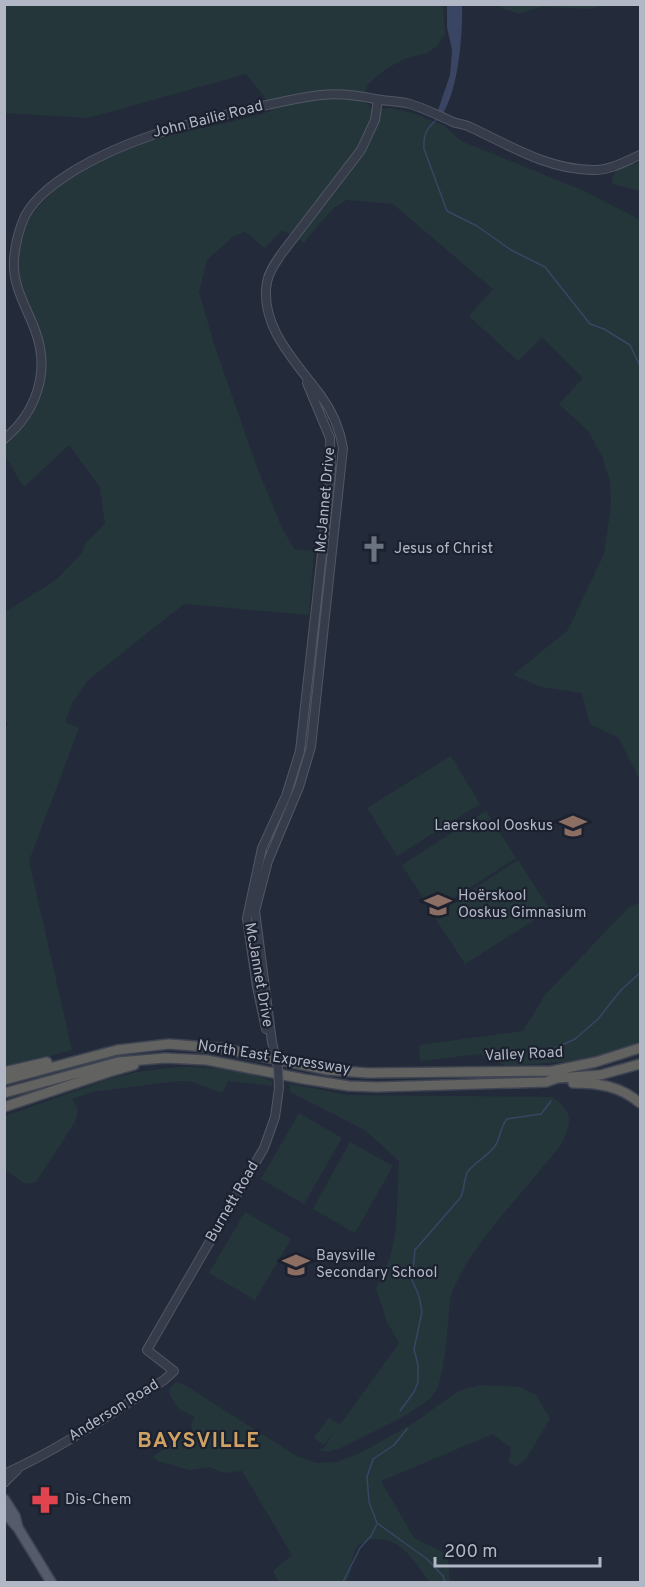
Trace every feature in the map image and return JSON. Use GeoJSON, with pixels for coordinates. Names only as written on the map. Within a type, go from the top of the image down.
{"type":"FeatureCollection","features":[{"type":"Feature","properties":{"kind":"highway","name":"North East Expressway"},"geometry":{"type":"LineString","coordinates":[[4,1080],[76,1060],[144,1046],[198,1045],[255,1054],[328,1070],[406,1073]]}},
{"type":"Feature","properties":{"kind":"highway","name":"Valley Road"},"geometry":{"type":"LineString","coordinates":[[406,1073],[552,1071],[596,1062],[640,1048]]}},
{"type":"Feature","properties":{"kind":"highway"},"geometry":{"type":"LineString","coordinates":[[4,1072],[63,1058],[76,1060]]}},
{"type":"Feature","properties":{"kind":"highway","name":"North East Expressway"},"geometry":{"type":"LineString","coordinates":[[4,1093],[118,1062],[150,1059],[207,1060],[315,1082],[349,1086],[435,1084]]}},
{"type":"Feature","properties":{"kind":"highway"},"geometry":{"type":"LineString","coordinates":[[4,1107],[150,1059]]}},
{"type":"Feature","properties":{"kind":"highway","name":"Valley Road"},"geometry":{"type":"LineString","coordinates":[[435,1084],[546,1082],[557,1078],[600,1075],[640,1064]]}},
{"type":"Feature","properties":{"kind":"highway"},"geometry":{"type":"LineString","coordinates":[[546,1082],[609,1086],[624,1091],[640,1103]]}},
{"type":"Feature","properties":{"kind":"main road"},"geometry":{"type":"LineString","coordinates":[[4,1498],[15,1516],[18,1528]]}},
{"type":"Feature","properties":{"kind":"main road"},"geometry":{"type":"LineString","coordinates":[[4,1512],[18,1528],[51,1582]]}},
{"type":"Feature","properties":{"kind":"street","name":"John Bailie Road"},"geometry":{"type":"LineString","coordinates":[[4,439],[13,432],[29,412],[40,382],[40,345],[18,292],[14,262],[18,234],[26,215],[49,188],[99,156],[133,140],[162,130],[298,98],[356,94],[378,100],[407,103],[467,125],[552,164],[594,170],[606,168],[640,155]]}},
{"type":"Feature","properties":{"kind":"street","name":"McJannet Drive"},"geometry":{"type":"LineString","coordinates":[[272,1042],[261,1005],[247,918],[253,898],[299,787],[310,747],[343,448],[338,428],[322,398],[303,374],[269,318],[266,305],[268,280],[272,268],[282,253],[361,150],[375,120],[378,100]]}},
{"type":"Feature","properties":{"kind":"street","name":"McJannet Drive"},"geometry":{"type":"LineString","coordinates":[[253,898],[272,1042]]}},
{"type":"Feature","properties":{"kind":"street"},"geometry":{"type":"LineString","coordinates":[[261,1005],[262,992],[265,988]]}},
{"type":"Feature","properties":{"kind":"street","name":"Burnett Road"},"geometry":{"type":"LineString","coordinates":[[174,1371],[147,1350],[264,1148],[275,1117],[279,1088],[279,1068],[272,1042]]}},
{"type":"Feature","properties":{"kind":"street","name":"Anderson Road"},"geometry":{"type":"LineString","coordinates":[[18,1469],[164,1380],[174,1371]]}},
{"type":"Feature","properties":{"kind":"street"},"geometry":{"type":"LineString","coordinates":[[4,1474],[18,1469]]}},
{"type":"Feature","properties":{"kind":"street"},"geometry":{"type":"LineString","coordinates":[[4,1483],[18,1469]]}},
{"type":"Feature","properties":{"kind":"shaded area"},"geometry":{"type":"Polygon","coordinates":[[[5,5],[443,5],[445,34],[437,46],[427,53],[404,59],[386,69],[367,85],[363,102],[371,109],[390,108],[412,113],[445,126],[461,141],[582,190],[640,220],[640,780],[619,738],[590,724],[582,693],[541,687],[513,675],[568,630],[604,554],[611,505],[610,482],[602,456],[588,431],[559,404],[583,378],[542,337],[518,361],[469,316],[493,289],[393,204],[347,200],[334,208],[304,243],[292,234],[281,231],[265,248],[245,232],[234,236],[207,260],[199,292],[213,341],[256,465],[282,528],[294,549],[314,551],[309,615],[184,604],[87,681],[72,703],[65,722],[79,728],[29,861],[72,1050],[5,1068],[4,729],[9,723],[4,722],[5,612],[56,580],[105,524],[100,487],[69,445],[24,487],[5,456],[5,443],[25,425],[35,409],[42,388],[45,366],[42,340],[22,292],[18,268],[19,246],[26,226],[37,209],[51,193],[88,167],[148,142],[271,111],[264,96],[246,74],[88,118],[5,113],[5,5]]]}},
{"type":"Feature","properties":{"kind":"shaded area"},"geometry":{"type":"Polygon","coordinates":[[[495,5],[604,5],[592,9],[540,7],[519,14],[495,5]]]}},
{"type":"Feature","properties":{"kind":"shaded area"},"geometry":{"type":"Polygon","coordinates":[[[640,162],[640,191],[613,184],[612,180],[616,170],[640,162]]]}},
{"type":"Feature","properties":{"kind":"shaded area"},"geometry":{"type":"Polygon","coordinates":[[[451,756],[480,804],[397,856],[367,808],[451,756]]]}},
{"type":"Feature","properties":{"kind":"shaded area"},"geometry":{"type":"Polygon","coordinates":[[[486,811],[516,858],[432,912],[402,865],[486,811]]]}},
{"type":"Feature","properties":{"kind":"shaded area"},"geometry":{"type":"Polygon","coordinates":[[[518,860],[550,910],[465,964],[433,915],[518,860]]]}},
{"type":"Feature","properties":{"kind":"shaded area"},"geometry":{"type":"Polygon","coordinates":[[[640,902],[640,1042],[590,1060],[506,1066],[481,1054],[420,1061],[419,1045],[523,1031],[545,995],[629,907],[640,902]]]}},
{"type":"Feature","properties":{"kind":"shaded area"},"geometry":{"type":"Polygon","coordinates":[[[177,1067],[237,1071],[272,1081],[273,1086],[228,1081],[223,1091],[219,1092],[190,1081],[178,1081],[92,1092],[72,1099],[78,1110],[75,1122],[36,1182],[26,1184],[5,1170],[5,1116],[112,1078],[177,1067]]]}},
{"type":"Feature","properties":{"kind":"shaded area"},"geometry":{"type":"Polygon","coordinates":[[[290,1084],[348,1095],[553,1097],[564,1107],[569,1118],[566,1134],[551,1158],[500,1218],[465,1266],[456,1283],[450,1299],[444,1360],[436,1391],[420,1406],[393,1422],[341,1448],[328,1452],[317,1450],[324,1448],[335,1431],[324,1445],[314,1438],[329,1417],[340,1425],[399,1343],[387,1322],[376,1288],[390,1258],[396,1230],[399,1161],[366,1131],[290,1092],[290,1084]]]}},
{"type":"Feature","properties":{"kind":"shaded area"},"geometry":{"type":"Polygon","coordinates":[[[299,1113],[342,1138],[304,1204],[261,1179],[299,1113]]]}},
{"type":"Feature","properties":{"kind":"shaded area"},"geometry":{"type":"Polygon","coordinates":[[[350,1142],[393,1166],[355,1233],[313,1209],[350,1142]]]}},
{"type":"Feature","properties":{"kind":"shaded area"},"geometry":{"type":"Polygon","coordinates":[[[245,1212],[291,1239],[255,1300],[209,1273],[245,1212]]]}},
{"type":"Feature","properties":{"kind":"shaded area"},"geometry":{"type":"Polygon","coordinates":[[[176,1382],[183,1384],[298,1457],[317,1463],[338,1462],[364,1451],[415,1422],[454,1394],[482,1385],[520,1387],[536,1395],[550,1419],[525,1460],[516,1467],[509,1462],[511,1448],[493,1434],[381,1481],[414,1538],[447,1554],[450,1582],[430,1582],[405,1551],[398,1545],[380,1539],[369,1540],[357,1547],[346,1582],[279,1582],[273,1571],[292,1555],[242,1471],[224,1473],[210,1467],[190,1470],[157,1461],[153,1456],[193,1432],[191,1424],[195,1417],[179,1409],[169,1394],[170,1388],[176,1382]]]}},
{"type":"Feature","properties":{"kind":"water"},"geometry":{"type":"Polygon","coordinates":[[[447,5],[462,5],[460,49],[450,99],[437,121],[435,119],[450,75],[452,50],[447,27],[447,5]]]}},
{"type":"Feature","properties":{"kind":"waterway"},"geometry":{"type":"LineString","coordinates":[[435,121],[426,134],[424,149],[447,211],[477,226],[511,250],[545,267],[590,324],[604,329],[630,345],[640,366]]}},
{"type":"Feature","properties":{"kind":"waterway"},"geometry":{"type":"LineString","coordinates":[[545,1055],[575,1039],[598,1019],[621,990],[640,973]]}},
{"type":"Feature","properties":{"kind":"waterway"},"geometry":{"type":"LineString","coordinates":[[400,1411],[414,1392],[418,1382],[418,1365],[414,1349],[422,1312],[419,1296],[412,1280],[415,1250],[461,1197],[467,1173],[495,1146],[507,1119],[541,1114],[551,1101]]}},
{"type":"Feature","properties":{"kind":"waterway"},"geometry":{"type":"LineString","coordinates":[[407,1429],[394,1445],[373,1459],[367,1477],[369,1502],[377,1523],[427,1559],[443,1576],[445,1582]]}},
{"type":"Feature","properties":{"kind":"waterway"},"geometry":{"type":"LineString","coordinates":[[343,1582],[360,1548],[371,1536],[377,1524]]}},
{"type":"Feature","properties":{"kind":"place","name":"Jesus of Christ"},"geometry":{"type":"Point","coordinates":[374,549]}},
{"type":"Feature","properties":{"kind":"place","name":"Laerskool Ooskus"},"geometry":{"type":"Point","coordinates":[573,826]}},
{"type":"Feature","properties":{"kind":"place","name":"Hoërskool Ooskus Gimnasium"},"geometry":{"type":"Point","coordinates":[438,905]}},
{"type":"Feature","properties":{"kind":"place","name":"Baysville Secondary School"},"geometry":{"type":"Point","coordinates":[296,1265]}},
{"type":"Feature","properties":{"kind":"place","name":"Dis-Chem"},"geometry":{"type":"Point","coordinates":[45,1500]}},
{"type":"Feature","properties":{"kind":"district","name":"BAYSVILLE"},"geometry":{"type":"Point","coordinates":[199,1441]}}]}
